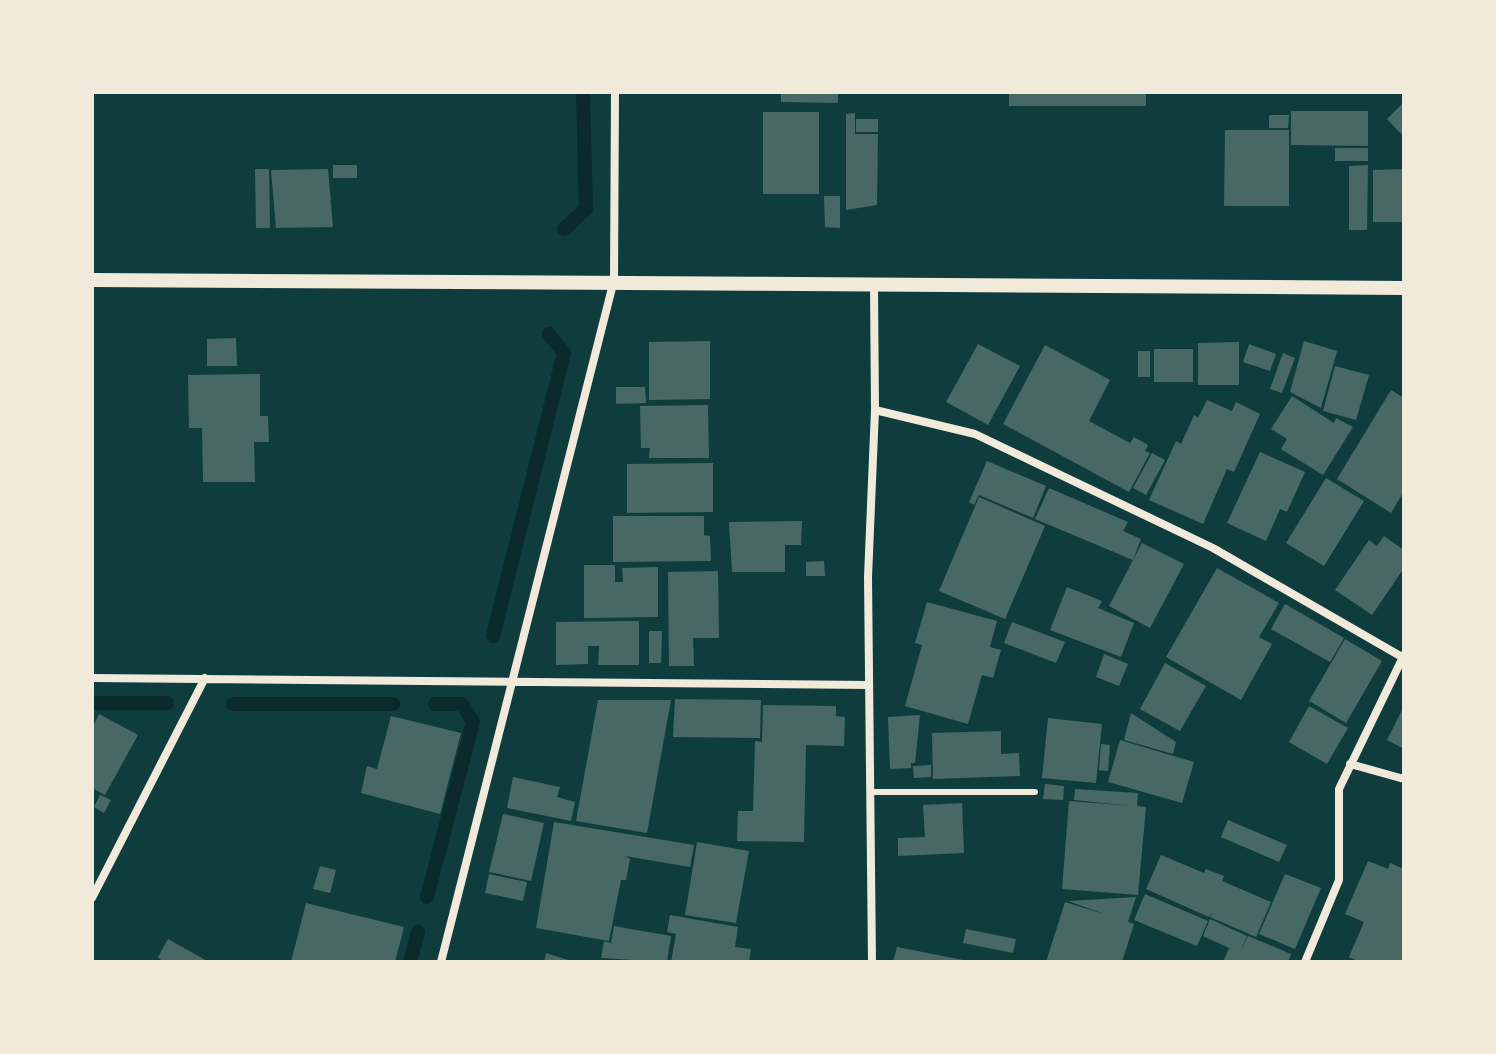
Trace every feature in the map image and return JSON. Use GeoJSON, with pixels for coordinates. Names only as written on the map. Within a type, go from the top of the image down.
{"type":"FeatureCollection","features":[{"type":"Feature","properties":{"kind":"street"},"geometry":{"type":"LineString","coordinates":[[441,962],[614,280],[615,92]]}},
{"type":"Feature","properties":{"kind":"street"},"geometry":{"type":"LineString","coordinates":[[92,280],[614,280],[874,286],[1404,288]]}},
{"type":"Feature","properties":{"kind":"street"},"geometry":{"type":"LineString","coordinates":[[872,962],[868,577],[875,410],[874,286]]}},
{"type":"Feature","properties":{"kind":"street"},"geometry":{"type":"LineString","coordinates":[[875,410],[975,434],[1213,548],[1403,656],[1339,789],[1339,880],[1307,961]]}},
{"type":"Feature","properties":{"kind":"street"},"geometry":{"type":"LineString","coordinates":[[92,678],[869,685]]}},
{"type":"Feature","properties":{"kind":"street"},"geometry":{"type":"LineString","coordinates":[[92,898],[205,678]]}},
{"type":"Feature","properties":{"kind":"street"},"geometry":{"type":"LineString","coordinates":[[1350,764],[1404,779]]}},
{"type":"Feature","properties":{"kind":"lane"},"geometry":{"type":"LineString","coordinates":[[870,792],[1035,792]]}},
{"type":"Feature","properties":{"kind":"building"},"geometry":{"type":"Polygon","coordinates":[[[781,92],[838,92],[838,103],[781,102],[781,92]]]}},
{"type":"Feature","properties":{"kind":"building"},"geometry":{"type":"Polygon","coordinates":[[[1009,92],[1146,92],[1146,106],[1009,106],[1009,92]]]}},
{"type":"Feature","properties":{"kind":"building"},"geometry":{"type":"Polygon","coordinates":[[[1404,102],[1404,137],[1387,119],[1404,102]]]}},
{"type":"Feature","properties":{"kind":"building"},"geometry":{"type":"Polygon","coordinates":[[[1291,111],[1368,111],[1368,146],[1291,145],[1291,111]]]}},
{"type":"Feature","properties":{"kind":"building"},"geometry":{"type":"Polygon","coordinates":[[[763,112],[819,112],[819,194],[763,194],[763,112]]]}},
{"type":"Feature","properties":{"kind":"building"},"geometry":{"type":"Polygon","coordinates":[[[855,113],[855,134],[878,134],[877,205],[846,210],[846,114],[855,113]]]}},
{"type":"Feature","properties":{"kind":"building"},"geometry":{"type":"Polygon","coordinates":[[[1269,115],[1289,115],[1288,128],[1269,128],[1269,115]]]}},
{"type":"Feature","properties":{"kind":"building"},"geometry":{"type":"Polygon","coordinates":[[[856,119],[878,119],[878,132],[856,132],[856,119]]]}},
{"type":"Feature","properties":{"kind":"building"},"geometry":{"type":"Polygon","coordinates":[[[1225,130],[1289,130],[1289,206],[1224,206],[1225,130]]]}},
{"type":"Feature","properties":{"kind":"building"},"geometry":{"type":"Polygon","coordinates":[[[1335,148],[1368,148],[1368,161],[1335,161],[1335,148]]]}},
{"type":"Feature","properties":{"kind":"building"},"geometry":{"type":"Polygon","coordinates":[[[333,165],[357,165],[357,178],[333,178],[333,165]]]}},
{"type":"Feature","properties":{"kind":"building"},"geometry":{"type":"Polygon","coordinates":[[[1368,165],[1367,230],[1349,230],[1349,166],[1368,165]]]}},
{"type":"Feature","properties":{"kind":"building"},"geometry":{"type":"Polygon","coordinates":[[[255,169],[269,169],[270,228],[256,228],[255,169]]]}},
{"type":"Feature","properties":{"kind":"building"},"geometry":{"type":"Polygon","coordinates":[[[328,169],[333,227],[276,228],[271,170],[328,169]]]}},
{"type":"Feature","properties":{"kind":"building"},"geometry":{"type":"Polygon","coordinates":[[[1404,169],[1404,222],[1373,222],[1373,170],[1404,169]]]}},
{"type":"Feature","properties":{"kind":"building"},"geometry":{"type":"Polygon","coordinates":[[[824,196],[840,196],[840,228],[825,227],[824,196]]]}},
{"type":"Feature","properties":{"kind":"building"},"geometry":{"type":"Polygon","coordinates":[[[236,338],[237,366],[207,366],[207,339],[236,338]]]}},
{"type":"Feature","properties":{"kind":"building"},"geometry":{"type":"Polygon","coordinates":[[[710,341],[710,399],[649,400],[649,342],[710,341]]]}},
{"type":"Feature","properties":{"kind":"building"},"geometry":{"type":"Polygon","coordinates":[[[1304,341],[1337,351],[1321,408],[1290,392],[1304,341]]]}},
{"type":"Feature","properties":{"kind":"building"},"geometry":{"type":"Polygon","coordinates":[[[1239,342],[1239,385],[1198,385],[1198,343],[1239,342]]]}},
{"type":"Feature","properties":{"kind":"building"},"geometry":{"type":"Polygon","coordinates":[[[978,344],[1020,366],[988,425],[946,402],[978,344]]]}},
{"type":"Feature","properties":{"kind":"building"},"geometry":{"type":"Polygon","coordinates":[[[1249,344],[1276,354],[1270,371],[1243,362],[1249,344]]]}},
{"type":"Feature","properties":{"kind":"building"},"geometry":{"type":"Polygon","coordinates":[[[1045,345],[1110,380],[1089,421],[1130,443],[1134,437],[1148,445],[1145,451],[1150,453],[1129,492],[1003,424],[1045,345]]]}},
{"type":"Feature","properties":{"kind":"building"},"geometry":{"type":"Polygon","coordinates":[[[1154,349],[1193,349],[1193,382],[1154,382],[1154,349]]]}},
{"type":"Feature","properties":{"kind":"building"},"geometry":{"type":"Polygon","coordinates":[[[1138,351],[1150,351],[1150,377],[1138,377],[1138,351]]]}},
{"type":"Feature","properties":{"kind":"building"},"geometry":{"type":"Polygon","coordinates":[[[1283,353],[1295,358],[1282,393],[1270,389],[1283,353]]]}},
{"type":"Feature","properties":{"kind":"building"},"geometry":{"type":"Polygon","coordinates":[[[1335,366],[1369,375],[1356,420],[1323,411],[1335,366]]]}},
{"type":"Feature","properties":{"kind":"building"},"geometry":{"type":"Polygon","coordinates":[[[260,374],[260,416],[268,416],[269,442],[254,442],[255,482],[203,482],[202,428],[189,428],[188,375],[260,374]]]}},
{"type":"Feature","properties":{"kind":"building"},"geometry":{"type":"Polygon","coordinates":[[[616,387],[645,387],[646,403],[616,404],[616,387]]]}},
{"type":"Feature","properties":{"kind":"building"},"geometry":{"type":"Polygon","coordinates":[[[1391,390],[1404,398],[1404,491],[1391,513],[1337,479],[1391,390]]]}},
{"type":"Feature","properties":{"kind":"building"},"geometry":{"type":"Polygon","coordinates":[[[1292,396],[1334,423],[1336,418],[1353,427],[1323,475],[1281,449],[1287,439],[1271,429],[1292,396]]]}},
{"type":"Feature","properties":{"kind":"building"},"geometry":{"type":"Polygon","coordinates":[[[1207,400],[1232,411],[1236,402],[1260,414],[1234,472],[1227,469],[1203,524],[1149,500],[1176,441],[1181,444],[1194,415],[1198,418],[1207,400]]]}},
{"type":"Feature","properties":{"kind":"building"},"geometry":{"type":"Polygon","coordinates":[[[708,405],[709,458],[649,458],[650,448],[641,448],[640,406],[708,405]]]}},
{"type":"Feature","properties":{"kind":"building"},"geometry":{"type":"Polygon","coordinates":[[[1260,452],[1305,472],[1287,512],[1280,509],[1266,541],[1227,523],[1260,452]]]}},
{"type":"Feature","properties":{"kind":"building"},"geometry":{"type":"Polygon","coordinates":[[[1152,453],[1165,460],[1146,495],[1133,488],[1152,453]]]}},
{"type":"Feature","properties":{"kind":"building"},"geometry":{"type":"Polygon","coordinates":[[[987,461],[1046,486],[1033,518],[979,495],[974,505],[969,502],[987,461]]]}},
{"type":"Feature","properties":{"kind":"building"},"geometry":{"type":"Polygon","coordinates":[[[713,463],[713,512],[627,513],[627,464],[713,463]]]}},
{"type":"Feature","properties":{"kind":"building"},"geometry":{"type":"Polygon","coordinates":[[[1326,478],[1364,501],[1324,566],[1286,543],[1326,478]]]}},
{"type":"Feature","properties":{"kind":"building"},"geometry":{"type":"Polygon","coordinates":[[[1049,488],[1128,522],[1123,531],[1141,539],[1133,560],[1035,519],[1049,488]]]}},
{"type":"Feature","properties":{"kind":"building"},"geometry":{"type":"Polygon","coordinates":[[[979,497],[1045,526],[1005,619],[939,591],[979,497]]]}},
{"type":"Feature","properties":{"kind":"building"},"geometry":{"type":"Polygon","coordinates":[[[613,516],[704,516],[704,535],[710,536],[711,561],[613,562],[613,516]]]}},
{"type":"Feature","properties":{"kind":"building"},"geometry":{"type":"Polygon","coordinates":[[[802,521],[801,545],[785,545],[785,572],[732,572],[729,522],[802,521]]]}},
{"type":"Feature","properties":{"kind":"building"},"geometry":{"type":"Polygon","coordinates":[[[1384,536],[1404,550],[1404,568],[1372,615],[1335,590],[1369,540],[1377,546],[1384,536]]]}},
{"type":"Feature","properties":{"kind":"building"},"geometry":{"type":"Polygon","coordinates":[[[1142,543],[1184,564],[1150,628],[1109,606],[1142,543]]]}},
{"type":"Feature","properties":{"kind":"building"},"geometry":{"type":"Polygon","coordinates":[[[824,561],[825,576],[806,576],[806,562],[824,561]]]}},
{"type":"Feature","properties":{"kind":"building"},"geometry":{"type":"Polygon","coordinates":[[[584,565],[615,565],[615,582],[623,582],[622,568],[658,567],[658,617],[584,618],[584,565]]]}},
{"type":"Feature","properties":{"kind":"building"},"geometry":{"type":"Polygon","coordinates":[[[1217,568],[1279,603],[1259,637],[1272,644],[1241,700],[1166,657],[1217,568]]]}},
{"type":"Feature","properties":{"kind":"building"},"geometry":{"type":"Polygon","coordinates":[[[718,571],[719,638],[693,638],[694,666],[669,666],[668,572],[718,571]]]}},
{"type":"Feature","properties":{"kind":"building"},"geometry":{"type":"Polygon","coordinates":[[[1067,587],[1102,601],[1098,608],[1134,623],[1121,657],[1050,630],[1067,587]]]}},
{"type":"Feature","properties":{"kind":"building"},"geometry":{"type":"Polygon","coordinates":[[[927,602],[997,621],[990,647],[1001,650],[993,678],[982,675],[968,724],[905,706],[922,645],[915,643],[927,602]]]}},
{"type":"Feature","properties":{"kind":"building"},"geometry":{"type":"Polygon","coordinates":[[[1285,604],[1344,638],[1330,662],[1271,629],[1285,604]]]}},
{"type":"Feature","properties":{"kind":"building"},"geometry":{"type":"Polygon","coordinates":[[[639,621],[639,665],[598,665],[599,646],[588,646],[588,664],[556,665],[556,622],[639,621]]]}},
{"type":"Feature","properties":{"kind":"building"},"geometry":{"type":"Polygon","coordinates":[[[1012,622],[1065,642],[1056,663],[1004,643],[1012,622]]]}},
{"type":"Feature","properties":{"kind":"building"},"geometry":{"type":"Polygon","coordinates":[[[649,631],[662,631],[661,663],[649,663],[649,631]]]}},
{"type":"Feature","properties":{"kind":"building"},"geometry":{"type":"Polygon","coordinates":[[[1345,639],[1382,661],[1346,723],[1309,701],[1345,639]]]}},
{"type":"Feature","properties":{"kind":"building"},"geometry":{"type":"Polygon","coordinates":[[[1104,654],[1128,664],[1119,686],[1096,677],[1104,654]]]}},
{"type":"Feature","properties":{"kind":"building"},"geometry":{"type":"Polygon","coordinates":[[[1165,663],[1206,686],[1180,731],[1140,709],[1165,663]]]}},
{"type":"Feature","properties":{"kind":"building"},"geometry":{"type":"Polygon","coordinates":[[[675,699],[761,700],[760,738],[673,737],[675,699]]]}},
{"type":"Feature","properties":{"kind":"building"},"geometry":{"type":"Polygon","coordinates":[[[598,700],[671,700],[647,833],[576,821],[598,700]]]}},
{"type":"Feature","properties":{"kind":"building"},"geometry":{"type":"Polygon","coordinates":[[[763,705],[836,706],[836,716],[845,717],[844,746],[806,745],[804,842],[737,841],[738,811],[753,811],[755,741],[762,742],[763,705]]]}},
{"type":"Feature","properties":{"kind":"building"},"geometry":{"type":"Polygon","coordinates":[[[1309,706],[1348,728],[1327,764],[1289,742],[1309,706]]]}},
{"type":"Feature","properties":{"kind":"building"},"geometry":{"type":"Polygon","coordinates":[[[1404,706],[1404,749],[1387,740],[1404,706]]]}},
{"type":"Feature","properties":{"kind":"building"},"geometry":{"type":"Polygon","coordinates":[[[1131,713],[1176,742],[1173,754],[1124,740],[1131,713]]]}},
{"type":"Feature","properties":{"kind":"building"},"geometry":{"type":"Polygon","coordinates":[[[99,714],[138,735],[105,795],[92,788],[92,728],[99,714]]]}},
{"type":"Feature","properties":{"kind":"building"},"geometry":{"type":"Polygon","coordinates":[[[920,715],[915,763],[911,763],[911,768],[890,769],[888,717],[920,715]]]}},
{"type":"Feature","properties":{"kind":"building"},"geometry":{"type":"Polygon","coordinates":[[[391,716],[461,733],[440,814],[361,793],[367,766],[377,769],[391,716]]]}},
{"type":"Feature","properties":{"kind":"building"},"geometry":{"type":"Polygon","coordinates":[[[1048,718],[1102,724],[1096,783],[1042,778],[1048,718]]]}},
{"type":"Feature","properties":{"kind":"building"},"geometry":{"type":"Polygon","coordinates":[[[1001,731],[1001,754],[1019,753],[1020,776],[933,779],[932,733],[1001,731]]]}},
{"type":"Feature","properties":{"kind":"building"},"geometry":{"type":"Polygon","coordinates":[[[1120,740],[1194,762],[1182,803],[1108,782],[1120,740]]]}},
{"type":"Feature","properties":{"kind":"building"},"geometry":{"type":"Polygon","coordinates":[[[1101,744],[1110,745],[1108,771],[1099,770],[1101,744]]]}},
{"type":"Feature","properties":{"kind":"building"},"geometry":{"type":"Polygon","coordinates":[[[931,765],[931,777],[914,778],[913,766],[931,765]]]}},
{"type":"Feature","properties":{"kind":"building"},"geometry":{"type":"Polygon","coordinates":[[[513,777],[560,787],[557,797],[575,802],[571,821],[507,808],[513,777]]]}},
{"type":"Feature","properties":{"kind":"building"},"geometry":{"type":"Polygon","coordinates":[[[1045,784],[1064,786],[1063,800],[1043,799],[1045,784]]]}},
{"type":"Feature","properties":{"kind":"building"},"geometry":{"type":"Polygon","coordinates":[[[1075,789],[1138,793],[1137,806],[1146,807],[1138,895],[1062,889],[1069,801],[1133,806],[1074,800],[1075,789]]]}},
{"type":"Feature","properties":{"kind":"building"},"geometry":{"type":"Polygon","coordinates":[[[100,795],[111,800],[104,813],[94,807],[100,795]]]}},
{"type":"Feature","properties":{"kind":"building"},"geometry":{"type":"Polygon","coordinates":[[[962,803],[964,853],[898,856],[898,838],[925,837],[923,805],[962,803]]]}},
{"type":"Feature","properties":{"kind":"building"},"geometry":{"type":"Polygon","coordinates":[[[503,814],[544,823],[531,881],[489,872],[503,814]]]}},
{"type":"Feature","properties":{"kind":"building"},"geometry":{"type":"Polygon","coordinates":[[[1228,820],[1287,845],[1279,862],[1221,837],[1228,820]]]}},
{"type":"Feature","properties":{"kind":"building"},"geometry":{"type":"Polygon","coordinates":[[[554,822],[694,845],[690,867],[625,856],[630,859],[626,880],[621,880],[609,941],[536,928],[554,822]]]}},
{"type":"Feature","properties":{"kind":"building"},"geometry":{"type":"Polygon","coordinates":[[[697,842],[749,851],[736,923],[685,915],[697,842]]]}},
{"type":"Feature","properties":{"kind":"building"},"geometry":{"type":"Polygon","coordinates":[[[1161,855],[1204,873],[1206,869],[1224,876],[1222,881],[1271,902],[1256,937],[1210,917],[1212,913],[1209,917],[1146,889],[1161,855]]]}},
{"type":"Feature","properties":{"kind":"building"},"geometry":{"type":"Polygon","coordinates":[[[1368,861],[1388,869],[1390,863],[1404,869],[1404,962],[1360,962],[1349,957],[1364,922],[1345,914],[1368,861]]]}},
{"type":"Feature","properties":{"kind":"building"},"geometry":{"type":"Polygon","coordinates":[[[320,866],[336,870],[330,893],[313,889],[320,866]]]}},
{"type":"Feature","properties":{"kind":"building"},"geometry":{"type":"Polygon","coordinates":[[[489,874],[527,882],[523,901],[485,893],[489,874]]]}},
{"type":"Feature","properties":{"kind":"building"},"geometry":{"type":"Polygon","coordinates":[[[1285,874],[1321,888],[1295,949],[1259,934],[1285,874]]]}},
{"type":"Feature","properties":{"kind":"building"},"geometry":{"type":"Polygon","coordinates":[[[1145,894],[1208,921],[1197,946],[1134,920],[1145,894]]]}},
{"type":"Feature","properties":{"kind":"building"},"geometry":{"type":"Polygon","coordinates":[[[1136,897],[1128,922],[1134,924],[1122,962],[1046,962],[1065,902],[1107,915],[1068,901],[1136,897]]]}},
{"type":"Feature","properties":{"kind":"building"},"geometry":{"type":"Polygon","coordinates":[[[306,903],[404,927],[395,962],[291,962],[306,903]]]}},
{"type":"Feature","properties":{"kind":"building"},"geometry":{"type":"Polygon","coordinates":[[[670,915],[738,927],[735,947],[751,949],[749,962],[671,962],[676,934],[667,932],[670,915]]]}},
{"type":"Feature","properties":{"kind":"building"},"geometry":{"type":"Polygon","coordinates":[[[1210,919],[1247,936],[1240,953],[1248,936],[1291,954],[1288,962],[1223,962],[1229,948],[1203,936],[1210,919]]]}},
{"type":"Feature","properties":{"kind":"building"},"geometry":{"type":"Polygon","coordinates":[[[614,926],[671,936],[667,962],[601,958],[604,941],[611,943],[614,926]]]}},
{"type":"Feature","properties":{"kind":"building"},"geometry":{"type":"Polygon","coordinates":[[[966,929],[1016,939],[1013,953],[963,943],[966,929]]]}},
{"type":"Feature","properties":{"kind":"building"},"geometry":{"type":"Polygon","coordinates":[[[168,939],[209,962],[163,962],[158,957],[168,939]]]}},
{"type":"Feature","properties":{"kind":"building"},"geometry":{"type":"Polygon","coordinates":[[[897,947],[968,961],[968,962],[893,962],[897,947]]]}},
{"type":"Feature","properties":{"kind":"building"},"geometry":{"type":"Polygon","coordinates":[[[546,953],[571,961],[571,962],[544,962],[546,953]]]}},
{"type":"Feature","properties":{"kind":"waterway"},"geometry":{"type":"LineString","coordinates":[[564,229],[586,209],[583,92]]}},
{"type":"Feature","properties":{"kind":"waterway"},"geometry":{"type":"LineString","coordinates":[[493,636],[564,353],[549,334]]}},
{"type":"Feature","properties":{"kind":"waterway"},"geometry":{"type":"LineString","coordinates":[[92,703],[167,703]]}},
{"type":"Feature","properties":{"kind":"waterway"},"geometry":{"type":"LineString","coordinates":[[233,704],[393,704]]}},
{"type":"Feature","properties":{"kind":"waterway"},"geometry":{"type":"LineString","coordinates":[[427,897],[473,722],[462,704],[435,704]]}},
{"type":"Feature","properties":{"kind":"waterway"},"geometry":{"type":"LineString","coordinates":[[410,962],[418,932]]}}]}
